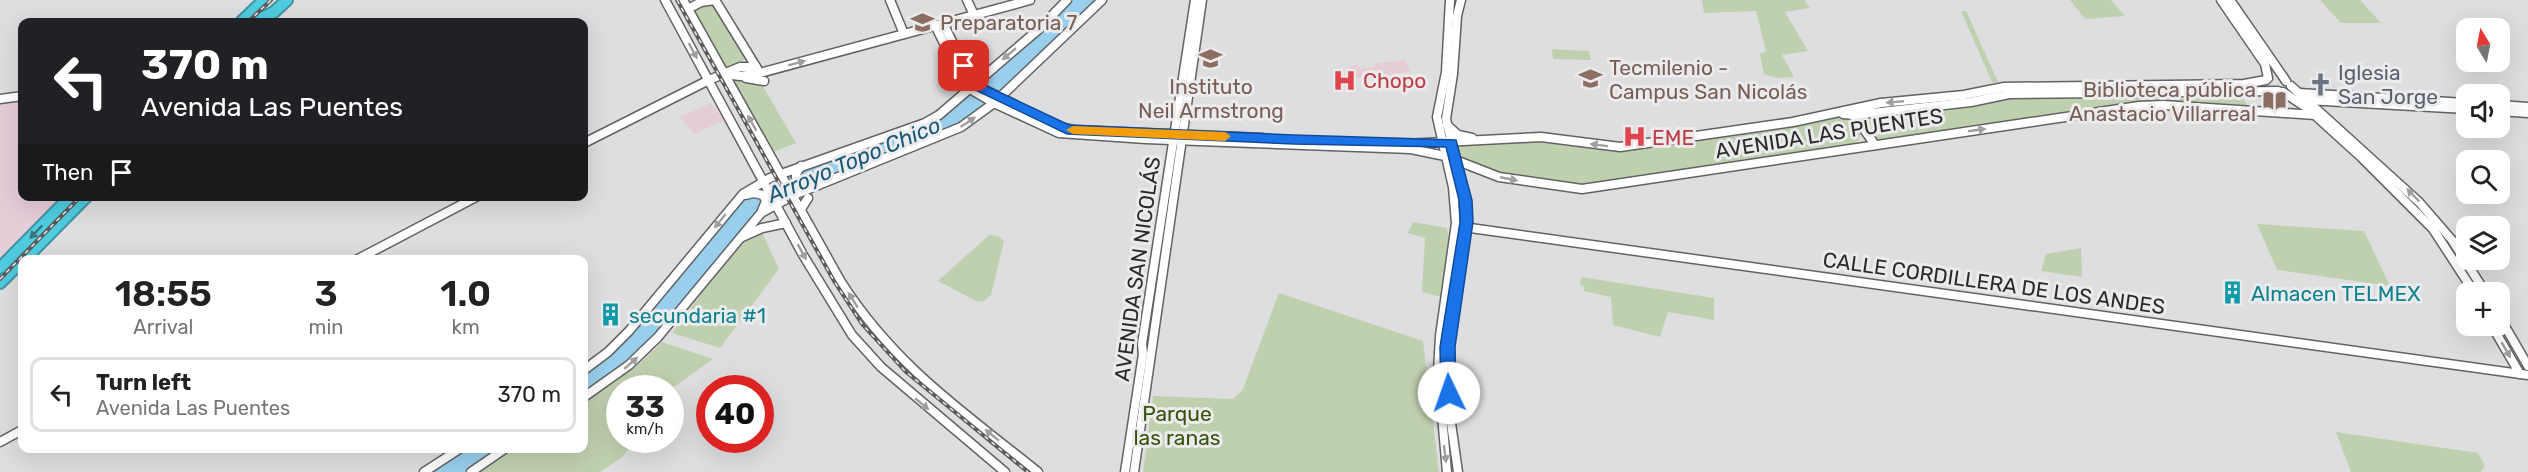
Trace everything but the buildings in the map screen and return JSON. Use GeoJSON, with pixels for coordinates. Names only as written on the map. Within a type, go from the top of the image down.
{"type":"FeatureCollection","features":[{"type":"Feature","properties":{"kind":"highway"},"geometry":{"type":"LineString","coordinates":[[261,18],[278,0]]}},
{"type":"Feature","properties":{"kind":"highway"},"geometry":{"type":"LineString","coordinates":[[263,18],[287,0]]}},
{"type":"Feature","properties":{"kind":"highway"},"geometry":{"type":"LineString","coordinates":[[244,18],[261,1]]}},
{"type":"Feature","properties":{"kind":"highway"},"geometry":{"type":"LineString","coordinates":[[0,268],[66,201]]}},
{"type":"Feature","properties":{"kind":"highway"},"geometry":{"type":"LineString","coordinates":[[28,255],[82,201]]}},
{"type":"Feature","properties":{"kind":"highway"},"geometry":{"type":"LineString","coordinates":[[0,283],[18,265]]}},
{"type":"Feature","properties":{"kind":"street"},"geometry":{"type":"LineString","coordinates":[[665,0],[835,310],[866,351],[916,399],[1005,472]]}},
{"type":"Feature","properties":{"kind":"street"},"geometry":{"type":"LineString","coordinates":[[670,8],[699,0]]}},
{"type":"Feature","properties":{"kind":"street"},"geometry":{"type":"LineString","coordinates":[[685,4],[715,0],[758,70]]}},
{"type":"Feature","properties":{"kind":"street"},"geometry":{"type":"LineString","coordinates":[[890,0],[904,34]]}},
{"type":"Feature","properties":{"kind":"street"},"geometry":{"type":"LineString","coordinates":[[967,0],[974,15]]}},
{"type":"Feature","properties":{"kind":"street"},"geometry":{"type":"LineString","coordinates":[[588,141],[724,74],[758,70],[1029,0]]}},
{"type":"Feature","properties":{"kind":"street"},"geometry":{"type":"LineString","coordinates":[[588,367],[629,332],[742,196],[765,182],[798,168],[925,123],[945,111],[1039,29],[1067,0]]}},
{"type":"Feature","properties":{"kind":"street"},"geometry":{"type":"LineString","coordinates":[[762,210],[776,201],[961,127],[994,100],[1102,0]]}},
{"type":"Feature","properties":{"kind":"street","name":"AVENIDA SAN NICOLÁS"},"geometry":{"type":"LineString","coordinates":[[1180,124],[1194,0]]}},
{"type":"Feature","properties":{"kind":"street","name":"AVENIDA SAN NICOLÁS"},"geometry":{"type":"LineString","coordinates":[[1134,472],[1147,355],[1178,137],[1202,0]]}},
{"type":"Feature","properties":{"kind":"street"},"geometry":{"type":"LineString","coordinates":[[1450,0],[1446,72],[1438,108],[1466,200],[1466,227],[1447,347],[1449,393],[1458,472]]}},
{"type":"Feature","properties":{"kind":"street"},"geometry":{"type":"LineString","coordinates":[[1450,173],[1424,148],[1434,140],[1443,127],[1455,67],[1456,20],[1461,0]]}},
{"type":"Feature","properties":{"kind":"street"},"geometry":{"type":"LineString","coordinates":[[2221,0],[2265,64],[2270,87],[2281,92],[2296,95],[2456,103]]}},
{"type":"Feature","properties":{"kind":"street"},"geometry":{"type":"LineString","coordinates":[[2230,0],[2296,95],[2378,172],[2433,229],[2467,282]]}},
{"type":"Feature","properties":{"kind":"street"},"geometry":{"type":"LineString","coordinates":[[685,4],[853,301],[883,341],[934,388],[1038,472]]}},
{"type":"Feature","properties":{"kind":"street"},"geometry":{"type":"LineString","coordinates":[[939,24],[963,83],[972,88]]}},
{"type":"Feature","properties":{"kind":"street"},"geometry":{"type":"LineString","coordinates":[[740,72],[751,58]]}},
{"type":"Feature","properties":{"kind":"street"},"geometry":{"type":"LineString","coordinates":[[740,72],[764,81]]}},
{"type":"Feature","properties":{"kind":"street","name":"AVENIDA LAS PUENTES"},"geometry":{"type":"LineString","coordinates":[[1202,138],[1307,145],[1424,148],[1482,139],[1541,137],[1620,147],[1793,122],[1881,103],[1964,95],[2004,87],[2244,84],[2275,77],[2289,83]]}},
{"type":"Feature","properties":{"kind":"street"},"geometry":{"type":"LineString","coordinates":[[2281,92],[2291,90],[2289,83]]}},
{"type":"Feature","properties":{"kind":"street","name":"AVENIDA LAS PUENTES"},"geometry":{"type":"LineString","coordinates":[[972,88],[1059,133],[1351,142],[1424,148],[1499,177],[1582,189],[2139,106],[2163,105],[2315,115]]}},
{"type":"Feature","properties":{"kind":"street","name":"AVENIDA LAS PUENTES"},"geometry":{"type":"LineString","coordinates":[[1838,113],[1854,115],[1977,102],[2009,94],[2281,92]]}},
{"type":"Feature","properties":{"kind":"street"},"geometry":{"type":"LineString","coordinates":[[2296,95],[2306,100],[2329,119],[2390,173],[2452,240],[2479,282]]}},
{"type":"Feature","properties":{"kind":"street"},"geometry":{"type":"LineString","coordinates":[[0,100],[18,98]]}},
{"type":"Feature","properties":{"kind":"street"},"geometry":{"type":"LineString","coordinates":[[2306,100],[2456,109]]}},
{"type":"Feature","properties":{"kind":"street"},"geometry":{"type":"LineString","coordinates":[[2329,119],[2329,108],[2342,103]]}},
{"type":"Feature","properties":{"kind":"street"},"geometry":{"type":"LineString","coordinates":[[2510,106],[2528,107]]}},
{"type":"Feature","properties":{"kind":"street"},"geometry":{"type":"LineString","coordinates":[[2510,112],[2528,113]]}},
{"type":"Feature","properties":{"kind":"street"},"geometry":{"type":"LineString","coordinates":[[1854,115],[1875,144]]}},
{"type":"Feature","properties":{"kind":"street"},"geometry":{"type":"LineString","coordinates":[[1180,124],[1202,138],[1176,155],[1159,137],[1180,124]]}},
{"type":"Feature","properties":{"kind":"street"},"geometry":{"type":"LineString","coordinates":[[1443,127],[1458,135],[1482,139]]}},
{"type":"Feature","properties":{"kind":"street"},"geometry":{"type":"LineString","coordinates":[[1307,145],[1350,145],[1351,142]]}},
{"type":"Feature","properties":{"kind":"street"},"geometry":{"type":"LineString","coordinates":[[1447,143],[1445,156],[1450,173],[1456,226],[1440,336],[1438,371],[1447,472]]}},
{"type":"Feature","properties":{"kind":"street"},"geometry":{"type":"LineString","coordinates":[[775,164],[798,168]]}},
{"type":"Feature","properties":{"kind":"street"},"geometry":{"type":"LineString","coordinates":[[798,168],[796,181],[802,187],[811,187]]}},
{"type":"Feature","properties":{"kind":"street"},"geometry":{"type":"LineString","coordinates":[[588,394],[639,357],[658,337],[762,210],[766,201],[763,195],[754,193],[742,196]]}},
{"type":"Feature","properties":{"kind":"street"},"geometry":{"type":"LineString","coordinates":[[801,209],[808,198]]}},
{"type":"Feature","properties":{"kind":"street"},"geometry":{"type":"LineString","coordinates":[[366,255],[468,201]]}},
{"type":"Feature","properties":{"kind":"street"},"geometry":{"type":"LineString","coordinates":[[739,238],[762,228],[786,223]]}},
{"type":"Feature","properties":{"kind":"street","name":"CALLE CORDILLERA DE LOS ANDES"},"geometry":{"type":"LineString","coordinates":[[1456,226],[2524,375]]}},
{"type":"Feature","properties":{"kind":"street"},"geometry":{"type":"LineString","coordinates":[[2510,335],[2528,366]]}},
{"type":"Feature","properties":{"kind":"street"},"geometry":{"type":"LineString","coordinates":[[2499,336],[2524,375]]}},
{"type":"Feature","properties":{"kind":"street","name":"AVENIDA SAN NICOLÁS"},"geometry":{"type":"LineString","coordinates":[[1125,472],[1147,355]]}},
{"type":"Feature","properties":{"kind":"street"},"geometry":{"type":"LineString","coordinates":[[0,442],[18,432]]}},
{"type":"Feature","properties":{"kind":"street"},"geometry":{"type":"LineString","coordinates":[[424,472],[453,453]]}},
{"type":"Feature","properties":{"kind":"street"},"geometry":{"type":"LineString","coordinates":[[471,472],[500,453]]}},
{"type":"Feature","properties":{"kind":"street"},"geometry":{"type":"LineString","coordinates":[[1456,459],[1464,472]]}},
{"type":"Feature","properties":{"kind":"shaded area"},"geometry":{"type":"Polygon","coordinates":[[[1405,60],[1410,72],[1351,79],[1351,66],[1359,65],[1360,69],[1375,67],[1374,64],[1405,60]]]}},
{"type":"Feature","properties":{"kind":"shaded area"},"geometry":{"type":"Polygon","coordinates":[[[18,101],[18,201],[58,201],[0,258],[0,103],[18,101]]]}},
{"type":"Feature","properties":{"kind":"shaded area"},"geometry":{"type":"Polygon","coordinates":[[[711,103],[725,120],[694,134],[680,117],[711,103]]]}},
{"type":"Feature","properties":{"kind":"green space"},"geometry":{"type":"Polygon","coordinates":[[[1702,0],[1804,0],[1810,8],[1785,12],[1808,51],[1782,55],[1794,77],[1776,78],[1764,74],[1760,54],[1766,51],[1756,11],[1704,13],[1702,0]]]}},
{"type":"Feature","properties":{"kind":"green space"},"geometry":{"type":"Polygon","coordinates":[[[2070,0],[2111,0],[2125,16],[2085,19],[2070,0]]]}},
{"type":"Feature","properties":{"kind":"green space"},"geometry":{"type":"Polygon","coordinates":[[[2320,0],[2360,0],[2381,23],[2341,23],[2320,0]]]}},
{"type":"Feature","properties":{"kind":"green space"},"geometry":{"type":"Polygon","coordinates":[[[714,3],[746,57],[741,63],[726,69],[693,10],[714,3]]]}},
{"type":"Feature","properties":{"kind":"green space"},"geometry":{"type":"Polygon","coordinates":[[[1961,11],[1966,11],[1998,82],[1992,82],[1961,11]]]}},
{"type":"Feature","properties":{"kind":"green space"},"geometry":{"type":"Polygon","coordinates":[[[1552,49],[1589,51],[1591,60],[1553,59],[1552,49]]]}},
{"type":"Feature","properties":{"kind":"green space"},"geometry":{"type":"Polygon","coordinates":[[[743,78],[760,81],[796,143],[773,152],[734,80],[743,78]]]}},
{"type":"Feature","properties":{"kind":"green space"},"geometry":{"type":"Polygon","coordinates":[[[2241,95],[2249,108],[2141,103],[1879,141],[1865,125],[1865,120],[1869,116],[1998,98],[2241,95]]]}},
{"type":"Feature","properties":{"kind":"green space"},"geometry":{"type":"Polygon","coordinates":[[[1846,116],[1853,119],[1861,134],[1858,141],[1848,146],[1579,185],[1496,172],[1460,157],[1458,148],[1463,144],[1542,140],[1609,150],[1630,150],[1846,116]]]}},
{"type":"Feature","properties":{"kind":"green space"},"geometry":{"type":"Polygon","coordinates":[[[1413,222],[1447,228],[1450,248],[1441,297],[1422,292],[1425,238],[1408,233],[1413,222]]]}},
{"type":"Feature","properties":{"kind":"green space"},"geometry":{"type":"Polygon","coordinates":[[[2257,224],[2364,231],[2390,286],[2277,270],[2257,224]]]}},
{"type":"Feature","properties":{"kind":"green space"},"geometry":{"type":"Polygon","coordinates":[[[761,230],[779,269],[720,348],[672,333],[744,236],[761,230]]]}},
{"type":"Feature","properties":{"kind":"green space"},"geometry":{"type":"Polygon","coordinates":[[[989,235],[998,236],[1004,241],[991,295],[984,301],[978,302],[938,281],[989,235]]]}},
{"type":"Feature","properties":{"kind":"green space"},"geometry":{"type":"Polygon","coordinates":[[[2081,248],[2082,277],[2041,271],[2046,254],[2081,248]]]}},
{"type":"Feature","properties":{"kind":"green space"},"geometry":{"type":"Polygon","coordinates":[[[1581,277],[1714,298],[1714,320],[1668,312],[1660,337],[1613,325],[1611,297],[1584,291],[1585,287],[1580,285],[1581,277]]]}},
{"type":"Feature","properties":{"kind":"green space","name":"Parque las ranas"},"geometry":{"type":"Polygon","coordinates":[[[1279,293],[1423,341],[1439,472],[1143,472],[1153,396],[1233,399],[1243,389],[1279,293]]]}},
{"type":"Feature","properties":{"kind":"green space"},"geometry":{"type":"Polygon","coordinates":[[[662,342],[713,359],[684,380],[684,375],[623,375],[637,366],[662,342]]]}},
{"type":"Feature","properties":{"kind":"green space"},"geometry":{"type":"Polygon","coordinates":[[[606,386],[606,453],[625,453],[600,472],[477,472],[506,453],[588,453],[588,398],[606,386]]]}},
{"type":"Feature","properties":{"kind":"green space"},"geometry":{"type":"Polygon","coordinates":[[[2336,432],[2478,453],[2485,466],[2481,472],[2351,472],[2336,432]]]}},
{"type":"Feature","properties":{"kind":"water","name":"Arroyo Topo Chico"},"geometry":{"type":"Polygon","coordinates":[[[1067,0],[1102,0],[978,115],[815,186],[775,200],[658,337],[611,375],[606,375],[606,379],[588,394],[588,367],[608,352],[731,206],[757,188],[812,162],[925,123],[1067,0]]]}},
{"type":"Feature","properties":{"kind":"water"},"geometry":{"type":"Polygon","coordinates":[[[455,453],[500,453],[471,472],[424,472],[455,453]]]}},
{"type":"Feature","properties":{"kind":"railway"},"geometry":{"type":"LineString","coordinates":[[252,18],[271,0]]}},
{"type":"Feature","properties":{"kind":"railway"},"geometry":{"type":"LineString","coordinates":[[677,0],[834,281],[862,324],[905,371],[1028,472]]}},
{"type":"Feature","properties":{"kind":"railway"},"geometry":{"type":"LineString","coordinates":[[23,255],[76,201]]}},
{"type":"Feature","properties":{"kind":"railway"},"geometry":{"type":"LineString","coordinates":[[0,279],[18,261]]}},
{"type":"Feature","properties":{"kind":"slow traffic"},"geometry":{"type":"LineString","coordinates":[[1073,130],[1225,136]]}},
{"type":"Feature","properties":{"kind":"place","name":"Preparatoria 7"},"geometry":{"type":"Point","coordinates":[922,22]}},
{"type":"Feature","properties":{"kind":"place","name":"Instituto Neil Armstrong"},"geometry":{"type":"Point","coordinates":[1211,58]}},
{"type":"Feature","properties":{"kind":"place","name":"Tecmilenio - Campus San Nicolás"},"geometry":{"type":"Point","coordinates":[1591,79]}},
{"type":"Feature","properties":{"kind":"place","name":"Chopo"},"geometry":{"type":"Point","coordinates":[1345,80]}},
{"type":"Feature","properties":{"kind":"place","name":"Iglesia San Jorge"},"geometry":{"type":"Point","coordinates":[2320,84]}},
{"type":"Feature","properties":{"kind":"place","name":"Biblioteca pública Anastacio Villarreal"},"geometry":{"type":"Point","coordinates":[2274,101]}},
{"type":"Feature","properties":{"kind":"place","name":"EME"},"geometry":{"type":"Point","coordinates":[1634,137]}},
{"type":"Feature","properties":{"kind":"place","name":"Almacen TELMEX"},"geometry":{"type":"Point","coordinates":[2233,293]}},
{"type":"Feature","properties":{"kind":"place","name":"secundaria #1"},"geometry":{"type":"Point","coordinates":[611,315]}},
{"type":"Feature","properties":{"kind":"route"},"geometry":{"type":"LineString","coordinates":[[964,66],[973,84],[1067,129],[1294,140],[1451,143],[1466,200],[1466,222],[1447,347],[1449,393]]}}]}
